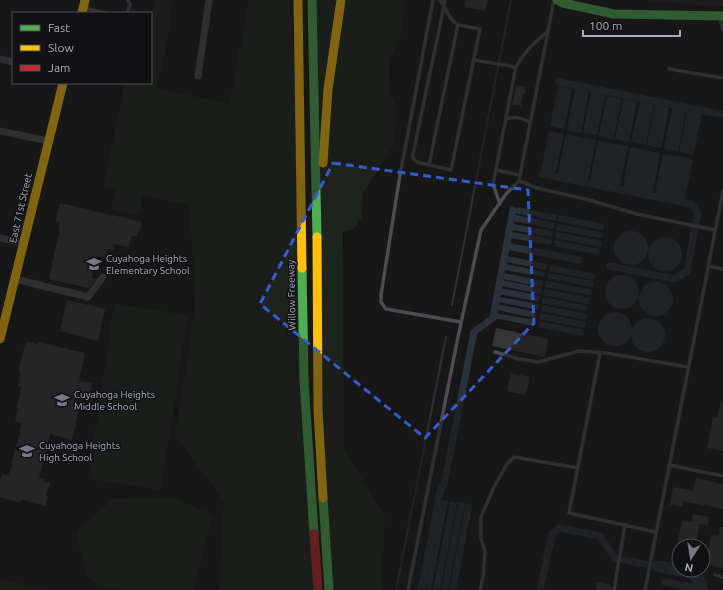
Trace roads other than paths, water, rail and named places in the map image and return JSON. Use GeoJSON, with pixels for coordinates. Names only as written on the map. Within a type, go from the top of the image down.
{"type":"FeatureCollection","features":[{"type":"Feature","properties":{"kind":"main road"},"geometry":{"type":"LineString","coordinates":[[290,0],[299,119]]}},
{"type":"Feature","properties":{"kind":"main road","name":"Willow Freeway"},"geometry":{"type":"LineString","coordinates":[[298,0],[304,380],[318,590]]}},
{"type":"Feature","properties":{"kind":"main road"},"geometry":{"type":"LineString","coordinates":[[312,0],[317,240],[318,409],[329,590]]}},
{"type":"Feature","properties":{"kind":"main road"},"geometry":{"type":"LineString","coordinates":[[317,240],[328,89],[341,0]]}},
{"type":"Feature","properties":{"kind":"main road"},"geometry":{"type":"LineString","coordinates":[[557,0],[563,3],[614,14],[721,16]]}},
{"type":"Feature","properties":{"kind":"main road","name":"East 71st Street"},"geometry":{"type":"LineString","coordinates":[[0,339],[4,306],[15,279],[63,84]]}},
{"type":"Feature","properties":{"kind":"street"},"geometry":{"type":"LineString","coordinates":[[198,76],[209,0]]}},
{"type":"Feature","properties":{"kind":"street"},"geometry":{"type":"LineString","coordinates":[[0,59],[12,62]]}},
{"type":"Feature","properties":{"kind":"street"},"geometry":{"type":"LineString","coordinates":[[0,131],[48,141]]}},
{"type":"Feature","properties":{"kind":"street"},"geometry":{"type":"LineString","coordinates":[[0,238],[23,243]]}},
{"type":"Feature","properties":{"kind":"street"},"geometry":{"type":"LineString","coordinates":[[15,279],[88,297],[103,277]]}},
{"type":"Feature","properties":{"kind":"lane"},"geometry":{"type":"LineString","coordinates":[[127,12],[130,5],[128,0]]}},
{"type":"Feature","properties":{"kind":"lane"},"geometry":{"type":"LineString","coordinates":[[433,0],[399,181],[381,302],[386,309],[461,322]]}},
{"type":"Feature","properties":{"kind":"lane"},"geometry":{"type":"LineString","coordinates":[[440,0],[444,6],[452,20],[458,24],[480,29],[451,170],[417,162],[414,159],[413,154],[444,6],[445,0]]}},
{"type":"Feature","properties":{"kind":"lane"},"geometry":{"type":"LineString","coordinates":[[408,590],[461,322],[481,230],[506,194],[519,181],[554,0]]}},
{"type":"Feature","properties":{"kind":"lane"},"geometry":{"type":"LineString","coordinates":[[83,7],[102,12]]}},
{"type":"Feature","properties":{"kind":"lane"},"geometry":{"type":"LineString","coordinates":[[721,16],[723,30]]}},
{"type":"Feature","properties":{"kind":"lane"},"geometry":{"type":"LineString","coordinates":[[429,165],[458,24]]}},
{"type":"Feature","properties":{"kind":"lane"},"geometry":{"type":"LineString","coordinates":[[500,204],[493,184],[516,67],[526,50],[547,32]]}},
{"type":"Feature","properties":{"kind":"lane"},"geometry":{"type":"LineString","coordinates":[[474,60],[516,67]]}},
{"type":"Feature","properties":{"kind":"lane"},"geometry":{"type":"LineString","coordinates":[[669,69],[723,78]]}},
{"type":"Feature","properties":{"kind":"lane"},"geometry":{"type":"LineString","coordinates":[[506,119],[514,116],[530,122]]}},
{"type":"Feature","properties":{"kind":"lane"},"geometry":{"type":"LineString","coordinates":[[496,170],[520,175]]}},
{"type":"Feature","properties":{"kind":"lane"},"geometry":{"type":"LineString","coordinates":[[519,181],[537,188],[589,200],[637,214],[715,230]]}},
{"type":"Feature","properties":{"kind":"lane"},"geometry":{"type":"LineString","coordinates":[[645,590],[723,191]]}},
{"type":"Feature","properties":{"kind":"lane"},"geometry":{"type":"LineString","coordinates":[[708,266],[723,269]]}},
{"type":"Feature","properties":{"kind":"lane"},"geometry":{"type":"LineString","coordinates":[[495,352],[519,359],[538,362],[579,351],[688,367]]}},
{"type":"Feature","properties":{"kind":"lane"},"geometry":{"type":"LineString","coordinates":[[600,353],[569,513],[656,532]]}},
{"type":"Feature","properties":{"kind":"lane"},"geometry":{"type":"LineString","coordinates":[[480,590],[483,577],[485,552],[481,538],[481,518],[494,487],[507,464],[514,457],[578,468]]}},
{"type":"Feature","properties":{"kind":"lane"},"geometry":{"type":"LineString","coordinates":[[669,466],[723,476]]}},
{"type":"Feature","properties":{"kind":"lane"},"geometry":{"type":"LineString","coordinates":[[614,590],[625,525]]}},
{"type":"Feature","properties":{"kind":"lane"},"geometry":{"type":"LineString","coordinates":[[715,576],[723,577]]}},
{"type":"Feature","properties":{"kind":"waterway"},"geometry":{"type":"LineString","coordinates":[[452,305],[511,0]]}},
{"type":"Feature","properties":{"kind":"waterway"},"geometry":{"type":"LineString","coordinates":[[559,82],[720,114]]}},
{"type":"Feature","properties":{"kind":"waterway"},"geometry":{"type":"LineString","coordinates":[[542,174],[692,204],[698,213],[687,271],[674,279],[610,266]]}},
{"type":"Feature","properties":{"kind":"waterway"},"geometry":{"type":"LineString","coordinates":[[421,590],[441,488],[444,485],[474,332],[493,318],[513,210]]}},
{"type":"Feature","properties":{"kind":"waterway"},"geometry":{"type":"LineString","coordinates":[[506,246],[579,260]]}},
{"type":"Feature","properties":{"kind":"waterway"},"geometry":{"type":"LineString","coordinates":[[396,590],[446,337]]}},
{"type":"Feature","properties":{"kind":"waterway"},"geometry":{"type":"LineString","coordinates":[[540,590],[552,534],[559,528],[600,536],[615,558]]}},
{"type":"Feature","properties":{"kind":"waterway"},"geometry":{"type":"LineString","coordinates":[[624,560],[645,564]]}},
{"type":"Feature","properties":{"kind":"waterway"},"geometry":{"type":"LineString","coordinates":[[656,564],[671,566]]}},
{"type":"Feature","properties":{"kind":"waterway"},"geometry":{"type":"LineString","coordinates":[[655,568],[692,575],[697,582],[696,588]]}},
{"type":"Feature","properties":{"kind":"waterway"},"geometry":{"type":"LineString","coordinates":[[701,578],[704,583],[703,590]]}},
{"type":"Feature","properties":{"kind":"waterway"},"geometry":{"type":"LineString","coordinates":[[665,582],[705,590]]}},
{"type":"Feature","properties":{"kind":"place","name":"Cuyahoga Heights Elementary School"},"geometry":{"type":"Point","coordinates":[94,264]}},
{"type":"Feature","properties":{"kind":"place","name":"Cuyahoga Heights Middle School"},"geometry":{"type":"Point","coordinates":[62,400]}},
{"type":"Feature","properties":{"kind":"place","name":"Cuyahoga Heights High School"},"geometry":{"type":"Point","coordinates":[27,451]}}]}
